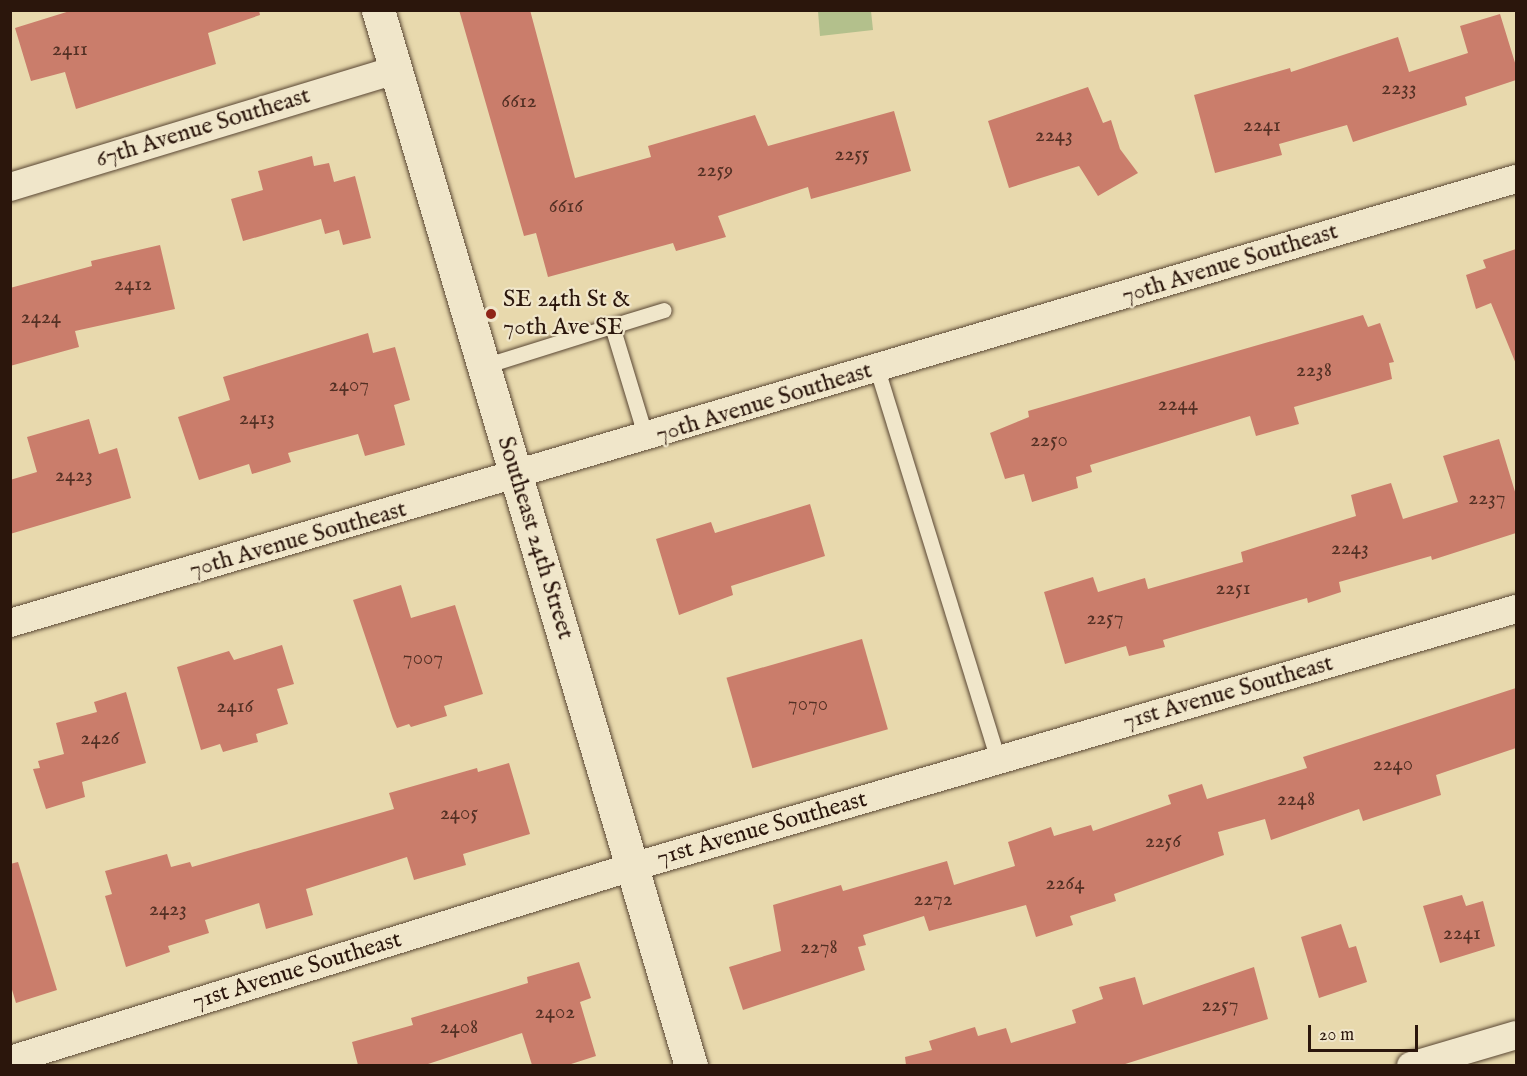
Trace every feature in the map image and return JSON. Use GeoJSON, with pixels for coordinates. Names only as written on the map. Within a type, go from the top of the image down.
{"type":"FeatureCollection","features":[{"type":"Feature","properties":{"kind":"street","name":"Southeast 24th Street"},"geometry":{"type":"LineString","coordinates":[[378,10],[691,1065]]}},
{"type":"Feature","properties":{"kind":"street","name":"67th Avenue Southeast"},"geometry":{"type":"LineString","coordinates":[[10,187],[396,70]]}},
{"type":"Feature","properties":{"kind":"street","name":"70th Avenue Southeast"},"geometry":{"type":"LineString","coordinates":[[10,623],[646,438],[1516,179]]}},
{"type":"Feature","properties":{"kind":"street","name":"71st Avenue Southeast"},"geometry":{"type":"LineString","coordinates":[[10,1060],[632,867],[1516,609]]}},
{"type":"Feature","properties":{"kind":"street"},"geometry":{"type":"LineString","coordinates":[[1411,1065],[1516,1035]]}},
{"type":"Feature","properties":{"kind":"lane"},"geometry":{"type":"LineString","coordinates":[[484,366],[664,310]]}},
{"type":"Feature","properties":{"kind":"lane"},"geometry":{"type":"LineString","coordinates":[[612,326],[646,438]]}},
{"type":"Feature","properties":{"kind":"lane"},"geometry":{"type":"LineString","coordinates":[[877,369],[998,760]]}},
{"type":"Feature","properties":{"kind":"green space"},"geometry":{"type":"Polygon","coordinates":[[[818,11],[871,11],[873,30],[820,36],[818,11]]]}},
{"type":"Feature","properties":{"kind":"building"},"geometry":{"type":"Polygon","coordinates":[[[73,10],[259,10],[260,15],[208,33],[216,64],[76,109],[65,72],[31,81],[15,28],[73,10]]]}},
{"type":"Feature","properties":{"kind":"building"},"geometry":{"type":"Polygon","coordinates":[[[459,10],[530,10],[575,178],[651,157],[648,146],[755,115],[768,146],[894,111],[911,171],[811,199],[808,187],[718,216],[726,237],[676,251],[673,243],[548,277],[536,233],[524,236],[459,10]]]}},
{"type":"Feature","properties":{"kind":"building"},"geometry":{"type":"Polygon","coordinates":[[[1500,14],[1516,66],[1516,80],[1465,97],[1467,105],[1353,142],[1347,125],[1279,144],[1282,155],[1215,173],[1194,95],[1290,68],[1291,72],[1398,37],[1409,72],[1468,53],[1460,26],[1500,14]]]}},
{"type":"Feature","properties":{"kind":"building"},"geometry":{"type":"Polygon","coordinates":[[[1088,87],[1103,123],[1111,120],[1120,149],[1138,173],[1098,196],[1079,166],[1009,188],[988,121],[1088,87]]]}},
{"type":"Feature","properties":{"kind":"building"},"geometry":{"type":"Polygon","coordinates":[[[312,156],[314,166],[329,163],[334,182],[355,176],[371,238],[343,245],[339,230],[325,234],[321,219],[243,241],[231,199],[263,190],[258,171],[312,156]]]}},
{"type":"Feature","properties":{"kind":"building"},"geometry":{"type":"Polygon","coordinates":[[[160,245],[175,309],[75,331],[79,347],[10,366],[10,288],[92,266],[91,261],[160,245]]]}},
{"type":"Feature","properties":{"kind":"building"},"geometry":{"type":"Polygon","coordinates":[[[1516,249],[1516,364],[1491,303],[1476,309],[1466,275],[1486,268],[1483,260],[1516,249]]]}},
{"type":"Feature","properties":{"kind":"building"},"geometry":{"type":"Polygon","coordinates":[[[1363,315],[1368,327],[1380,323],[1394,362],[1389,363],[1392,379],[1294,407],[1299,424],[1256,436],[1250,416],[1090,465],[1092,472],[1076,477],[1078,488],[1032,502],[1024,474],[1005,479],[990,433],[1029,417],[1028,411],[1363,315]]]}},
{"type":"Feature","properties":{"kind":"building"},"geometry":{"type":"Polygon","coordinates":[[[368,333],[373,353],[395,347],[410,400],[394,405],[405,445],[365,456],[358,434],[288,453],[291,462],[252,474],[249,464],[199,480],[178,417],[230,400],[223,377],[368,333]]]}},
{"type":"Feature","properties":{"kind":"building"},"geometry":{"type":"Polygon","coordinates":[[[89,419],[99,454],[117,448],[131,498],[10,534],[10,480],[37,472],[27,437],[89,419]]]}},
{"type":"Feature","properties":{"kind":"building"},"geometry":{"type":"Polygon","coordinates":[[[1499,439],[1516,495],[1516,533],[1432,560],[1431,556],[1339,582],[1341,592],[1308,603],[1307,598],[1163,640],[1165,647],[1129,656],[1126,646],[1065,664],[1044,592],[1093,577],[1098,592],[1145,578],[1148,589],[1243,562],[1241,552],[1356,516],[1351,495],[1391,483],[1403,519],[1458,502],[1443,456],[1499,439]]]}},
{"type":"Feature","properties":{"kind":"building"},"geometry":{"type":"Polygon","coordinates":[[[810,504],[825,556],[731,586],[733,595],[679,615],[656,539],[711,522],[715,533],[810,504]]]}},
{"type":"Feature","properties":{"kind":"building"},"geometry":{"type":"Polygon","coordinates":[[[401,585],[411,618],[455,605],[483,694],[444,706],[447,716],[411,727],[409,724],[397,728],[353,600],[401,585]]]}},
{"type":"Feature","properties":{"kind":"building"},"geometry":{"type":"Polygon","coordinates":[[[862,639],[888,729],[752,768],[726,678],[862,639]]]}},
{"type":"Feature","properties":{"kind":"building"},"geometry":{"type":"Polygon","coordinates":[[[282,645],[294,684],[277,689],[288,724],[256,734],[258,742],[223,752],[220,744],[201,750],[177,667],[229,651],[234,660],[282,645]]]}},
{"type":"Feature","properties":{"kind":"building"},"geometry":{"type":"Polygon","coordinates":[[[1516,688],[1516,748],[1436,775],[1441,795],[1363,821],[1359,809],[1271,840],[1265,819],[1218,832],[1224,855],[1114,894],[1116,901],[1070,916],[1073,925],[1036,937],[1026,905],[929,931],[924,916],[863,935],[866,945],[858,947],[865,970],[743,1010],[729,967],[781,951],[773,905],[841,885],[843,891],[947,861],[954,885],[1015,866],[1008,842],[1051,827],[1054,836],[1091,825],[1093,831],[1171,804],[1168,795],[1202,784],[1207,799],[1307,768],[1303,757],[1516,688]]]}},
{"type":"Feature","properties":{"kind":"building"},"geometry":{"type":"Polygon","coordinates":[[[126,692],[146,763],[82,782],[85,797],[46,809],[33,769],[40,768],[38,761],[64,754],[56,723],[97,712],[94,702],[126,692]]]}},
{"type":"Feature","properties":{"kind":"building"},"geometry":{"type":"Polygon","coordinates":[[[509,763],[530,834],[463,854],[466,865],[414,880],[407,857],[306,889],[313,915],[266,929],[259,903],[205,920],[209,933],[168,946],[170,952],[126,967],[105,896],[112,894],[105,871],[167,854],[171,867],[190,862],[192,867],[394,809],[389,793],[477,768],[478,772],[509,763]]]}},
{"type":"Feature","properties":{"kind":"building"},"geometry":{"type":"Polygon","coordinates":[[[18,862],[57,990],[16,1003],[10,983],[10,864],[18,862]]]}},
{"type":"Feature","properties":{"kind":"building"},"geometry":{"type":"Polygon","coordinates":[[[1462,895],[1466,906],[1483,901],[1495,946],[1440,963],[1423,906],[1462,895]]]}},
{"type":"Feature","properties":{"kind":"building"},"geometry":{"type":"Polygon","coordinates":[[[1341,924],[1349,948],[1356,946],[1367,982],[1319,998],[1301,937],[1341,924]]]}},
{"type":"Feature","properties":{"kind":"building"},"geometry":{"type":"Polygon","coordinates":[[[579,962],[591,998],[580,1002],[596,1056],[568,1065],[532,1065],[522,1033],[425,1065],[358,1065],[352,1042],[413,1025],[411,1018],[528,983],[527,977],[579,962]]]}},
{"type":"Feature","properties":{"kind":"building"},"geometry":{"type":"Polygon","coordinates":[[[1254,967],[1268,1019],[1122,1065],[906,1065],[905,1057],[932,1050],[929,1041],[975,1027],[978,1036],[1006,1028],[1011,1043],[1076,1023],[1072,1010],[1103,999],[1099,987],[1135,977],[1143,1005],[1254,967]]]}},
{"type":"Feature","properties":{"kind":"place","name":"SE 24th St & 70th Ave SE"},"geometry":{"type":"Point","coordinates":[491,314]}}]}
